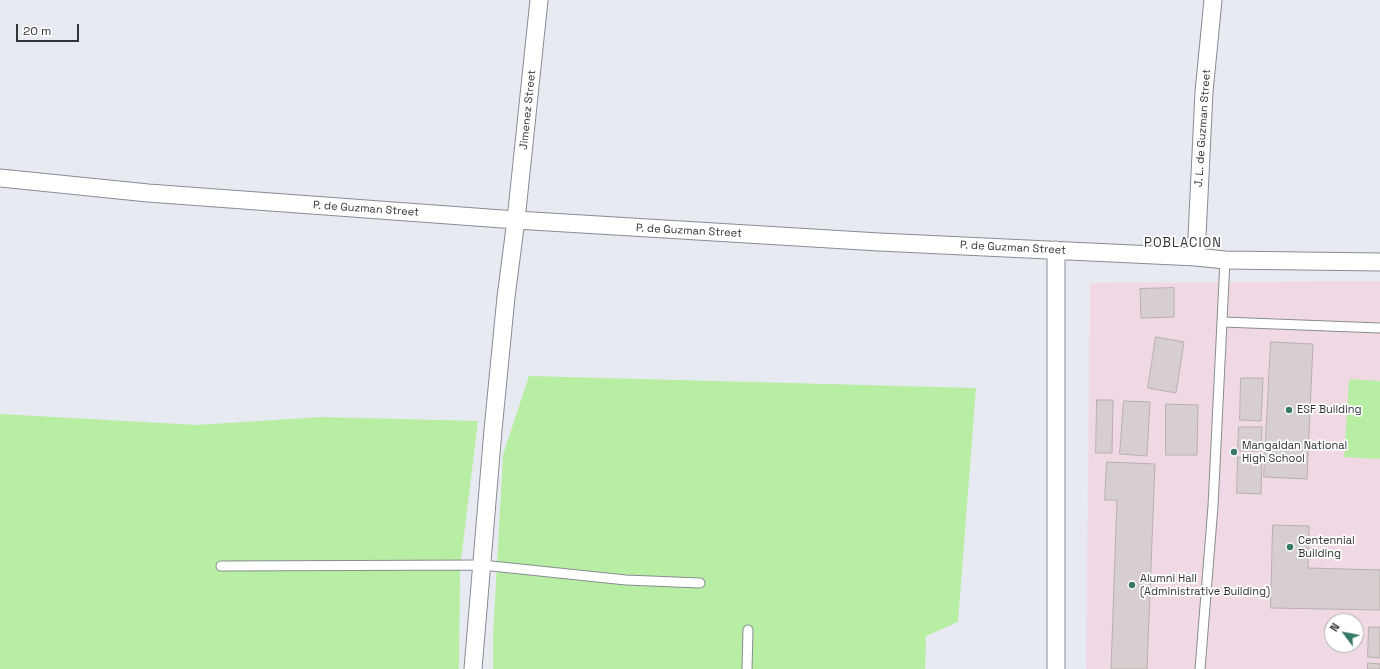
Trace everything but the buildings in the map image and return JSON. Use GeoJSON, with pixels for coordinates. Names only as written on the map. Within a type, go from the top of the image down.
{"type":"FeatureCollection","features":[{"type":"Feature","properties":{"kind":"street","name":"Jimenez Street"},"geometry":{"type":"LineString","coordinates":[[473,669],[494,414],[539,0]]}},
{"type":"Feature","properties":{"kind":"street","name":"J. L. de Guzman Street"},"geometry":{"type":"LineString","coordinates":[[1196,257],[1204,92],[1213,0]]}},
{"type":"Feature","properties":{"kind":"street","name":"P. de Guzman Street"},"geometry":{"type":"LineString","coordinates":[[0,178],[148,193],[516,220],[879,242],[1196,257],[1225,260],[1380,262]]}},
{"type":"Feature","properties":{"kind":"street"},"geometry":{"type":"LineString","coordinates":[[1056,250],[1056,669]]}},
{"type":"Feature","properties":{"kind":"lane"},"geometry":{"type":"LineString","coordinates":[[1200,669],[1213,506],[1225,260]]}},
{"type":"Feature","properties":{"kind":"lane"},"geometry":{"type":"LineString","coordinates":[[1223,322],[1380,328]]}},
{"type":"Feature","properties":{"kind":"lane"},"geometry":{"type":"LineString","coordinates":[[221,566],[482,565],[626,580],[700,583]]}},
{"type":"Feature","properties":{"kind":"lane"},"geometry":{"type":"LineString","coordinates":[[747,669],[748,630]]}},
{"type":"Feature","properties":{"kind":"shaded area","name":"Mangaldan National High School"},"geometry":{"type":"Polygon","coordinates":[[[1380,281],[1380,669],[1086,669],[1090,283],[1380,281]]]}},
{"type":"Feature","properties":{"kind":"green space"},"geometry":{"type":"Polygon","coordinates":[[[529,376],[976,388],[958,622],[926,636],[925,669],[493,669],[493,637],[503,455],[529,376]]]}},
{"type":"Feature","properties":{"kind":"green space"},"geometry":{"type":"Polygon","coordinates":[[[1349,379],[1380,381],[1380,459],[1344,457],[1349,379]]]}},
{"type":"Feature","properties":{"kind":"green space"},"geometry":{"type":"Polygon","coordinates":[[[0,414],[197,425],[321,417],[478,421],[460,568],[459,669],[0,669],[0,414]]]}},
{"type":"Feature","properties":{"kind":"place","name":"ESF Building"},"geometry":{"type":"Point","coordinates":[1289,410]}},
{"type":"Feature","properties":{"kind":"place","name":"Mangaldan National High School"},"geometry":{"type":"Point","coordinates":[1234,452]}},
{"type":"Feature","properties":{"kind":"place","name":"Centennial Building"},"geometry":{"type":"Point","coordinates":[1290,547]}},
{"type":"Feature","properties":{"kind":"place","name":"Alumni Hall (Administrative Building)"},"geometry":{"type":"Point","coordinates":[1132,585]}},
{"type":"Feature","properties":{"kind":"district","name":"POBLACION"},"geometry":{"type":"Point","coordinates":[1183,243]}}]}
